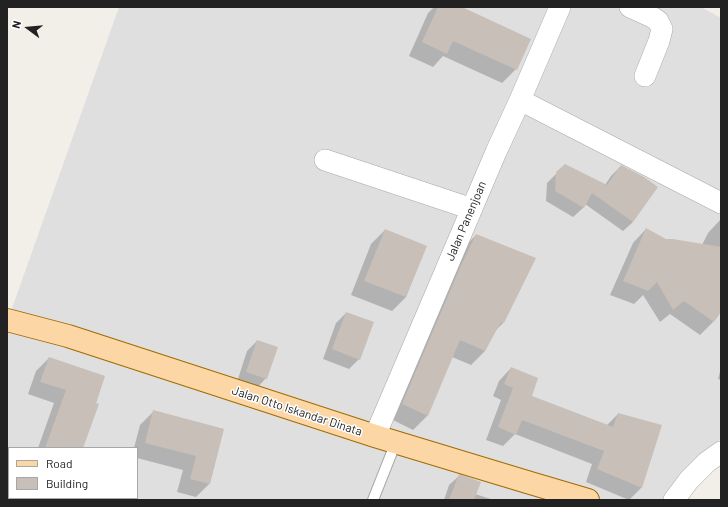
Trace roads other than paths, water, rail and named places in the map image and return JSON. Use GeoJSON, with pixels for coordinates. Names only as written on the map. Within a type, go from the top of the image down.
{"type":"FeatureCollection","features":[{"type":"Feature","properties":{"kind":"main road","name":"Jalan Otto Iskandar Dinata"},"geometry":{"type":"LineString","coordinates":[[7,320],[68,336],[375,436],[588,500]]}},
{"type":"Feature","properties":{"kind":"street","name":"Jalan Panenjoan"},"geometry":{"type":"LineString","coordinates":[[375,436],[496,152],[560,7]]}},
{"type":"Feature","properties":{"kind":"street"},"geometry":{"type":"LineString","coordinates":[[630,7],[658,21],[662,29],[659,41],[645,76]]}},
{"type":"Feature","properties":{"kind":"street"},"geometry":{"type":"LineString","coordinates":[[520,100],[721,203]]}},
{"type":"Feature","properties":{"kind":"street"},"geometry":{"type":"LineString","coordinates":[[325,160],[472,208]]}},
{"type":"Feature","properties":{"kind":"street"},"geometry":{"type":"LineString","coordinates":[[674,500],[689,480],[707,462],[721,452]]}},
{"type":"Feature","properties":{"kind":"lane"},"geometry":{"type":"LineString","coordinates":[[373,500],[396,442]]}}]}
